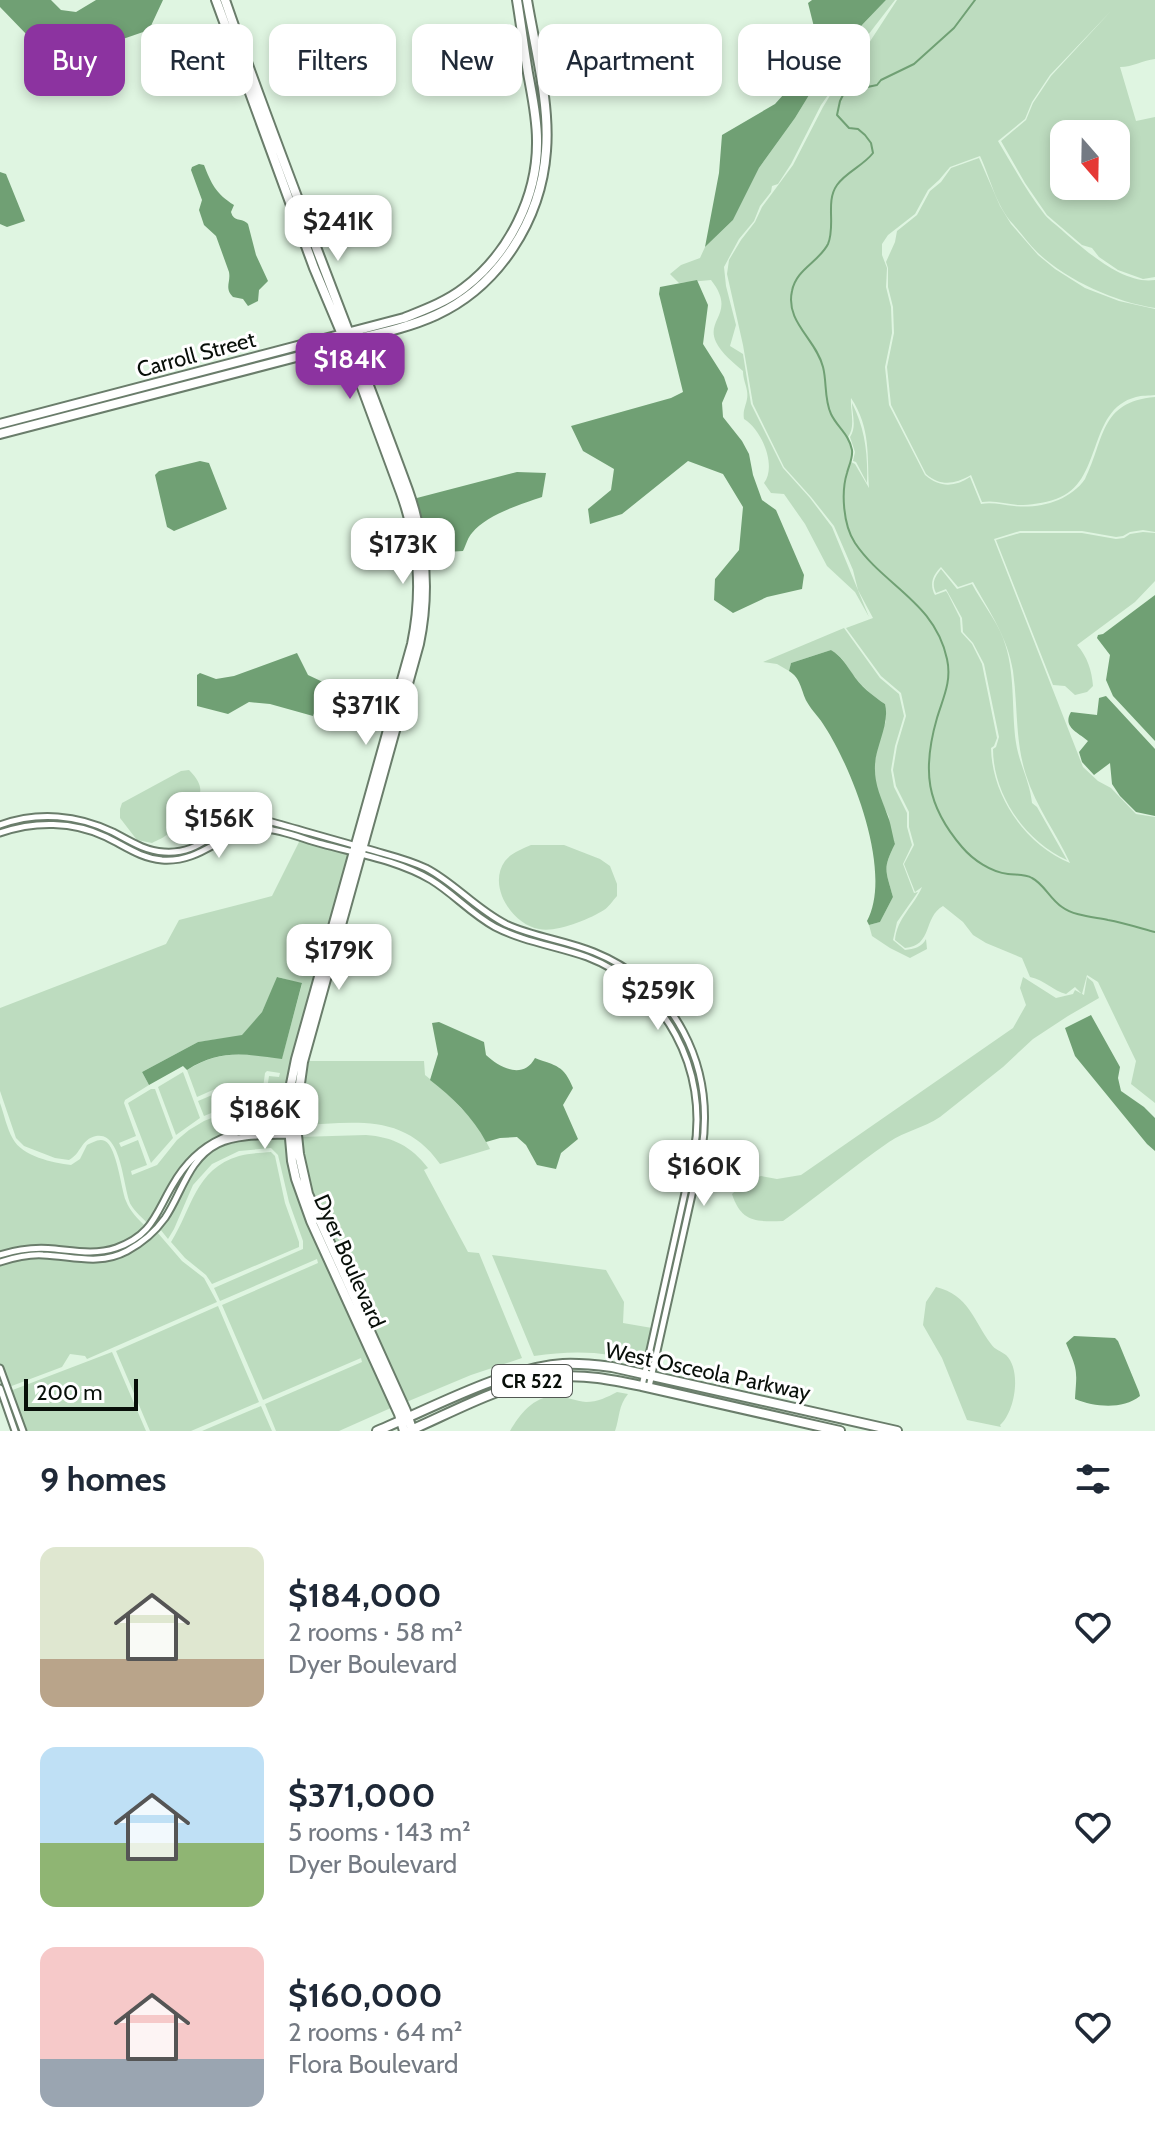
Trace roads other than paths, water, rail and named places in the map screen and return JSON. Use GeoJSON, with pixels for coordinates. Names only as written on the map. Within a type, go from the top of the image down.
{"type":"FeatureCollection","features":[{"type":"Feature","properties":{"kind":"main road","name":"Dyer Boulevard"},"geometry":{"type":"LineString","coordinates":[[216,0],[314,268],[346,333]]}},
{"type":"Feature","properties":{"kind":"main road","name":"Dyer Boulevard"},"geometry":{"type":"LineString","coordinates":[[225,0],[346,333],[417,514],[425,554],[426,593],[422,630],[291,1084],[296,1179],[348,1303],[405,1419]]}},
{"type":"Feature","properties":{"kind":"main road","name":"Carroll Street"},"geometry":{"type":"LineString","coordinates":[[0,424],[404,318],[465,293],[513,232],[534,178],[537,160],[536,116],[517,0]]}},
{"type":"Feature","properties":{"kind":"main road","name":"Carroll Street"},"geometry":{"type":"LineString","coordinates":[[0,434],[350,343],[423,321],[440,313],[490,276],[517,243],[532,210],[546,151],[546,126],[527,0]]}},
{"type":"Feature","properties":{"kind":"main road","name":"Dyer Boulevard"},"geometry":{"type":"LineString","coordinates":[[350,343],[409,516],[417,555],[419,592],[415,628],[358,850]]}},
{"type":"Feature","properties":{"kind":"main road"},"geometry":{"type":"LineString","coordinates":[[395,704],[399,718]]}},
{"type":"Feature","properties":{"kind":"main road","name":"Dyer Boulevard"},"geometry":{"type":"LineString","coordinates":[[293,1131],[308,1194],[376,1346],[409,1431]]}},
{"type":"Feature","properties":{"kind":"main road"},"geometry":{"type":"LineString","coordinates":[[317,1234],[324,1242],[344,1286],[352,1293]]}},
{"type":"Feature","properties":{"kind":"main road"},"geometry":{"type":"LineString","coordinates":[[348,1303],[354,1305],[370,1340],[376,1346]]}},
{"type":"Feature","properties":{"kind":"main road","name":"West Osceola Parkway"},"geometry":{"type":"LineString","coordinates":[[377,1431],[507,1376],[539,1367],[591,1364],[897,1431]]}},
{"type":"Feature","properties":{"kind":"main road","name":"West Osceola Parkway"},"geometry":{"type":"LineString","coordinates":[[409,1431],[491,1395],[532,1381],[592,1376],[840,1431]]}},
{"type":"Feature","properties":{"kind":"street"},"geometry":{"type":"LineString","coordinates":[[0,825],[38,816],[72,818],[97,825],[147,849],[167,852],[197,846],[233,825],[268,821],[423,875],[482,919],[507,933],[586,957],[630,981],[653,1002],[671,1026],[693,1076],[696,1096],[696,1141],[648,1375]]}},
{"type":"Feature","properties":{"kind":"street"},"geometry":{"type":"LineString","coordinates":[[0,833],[37,824],[68,826],[101,835],[141,856],[171,860],[203,852],[239,832],[262,829],[278,831],[406,860],[429,870],[488,914],[509,925],[586,949],[635,975],[659,997],[689,1041],[703,1086],[705,1116],[704,1138],[645,1386]]}},
{"type":"Feature","properties":{"kind":"street"},"geometry":{"type":"LineString","coordinates":[[681,1045],[689,1041]]}},
{"type":"Feature","properties":{"kind":"street"},"geometry":{"type":"LineString","coordinates":[[0,1255],[32,1248],[101,1252],[116,1248],[136,1238],[152,1223],[171,1187],[197,1151],[222,1136],[245,1130],[293,1131]]}},
{"type":"Feature","properties":{"kind":"street"},"geometry":{"type":"LineString","coordinates":[[0,1262],[41,1255],[106,1259],[126,1251],[142,1242],[160,1224],[191,1168],[218,1144],[293,1131]]}},
{"type":"Feature","properties":{"kind":"street"},"geometry":{"type":"LineString","coordinates":[[0,1368],[23,1431]]}},
{"type":"Feature","properties":{"kind":"street"},"geometry":{"type":"LineString","coordinates":[[0,1388],[15,1431]]}},
{"type":"Feature","properties":{"kind":"waterway"},"geometry":{"type":"LineString","coordinates":[[975,0],[954,28],[914,64],[877,85],[843,95],[837,115],[849,128],[858,129],[865,135],[873,153],[841,180],[833,192],[828,244],[794,283],[791,302],[797,321],[819,357],[829,408],[852,450],[844,499],[851,536],[867,558],[920,609],[941,639],[947,659],[948,682],[932,737],[929,771],[934,801],[950,832],[977,861],[1002,873],[1032,878],[1067,910],[1155,932]]}}]}
